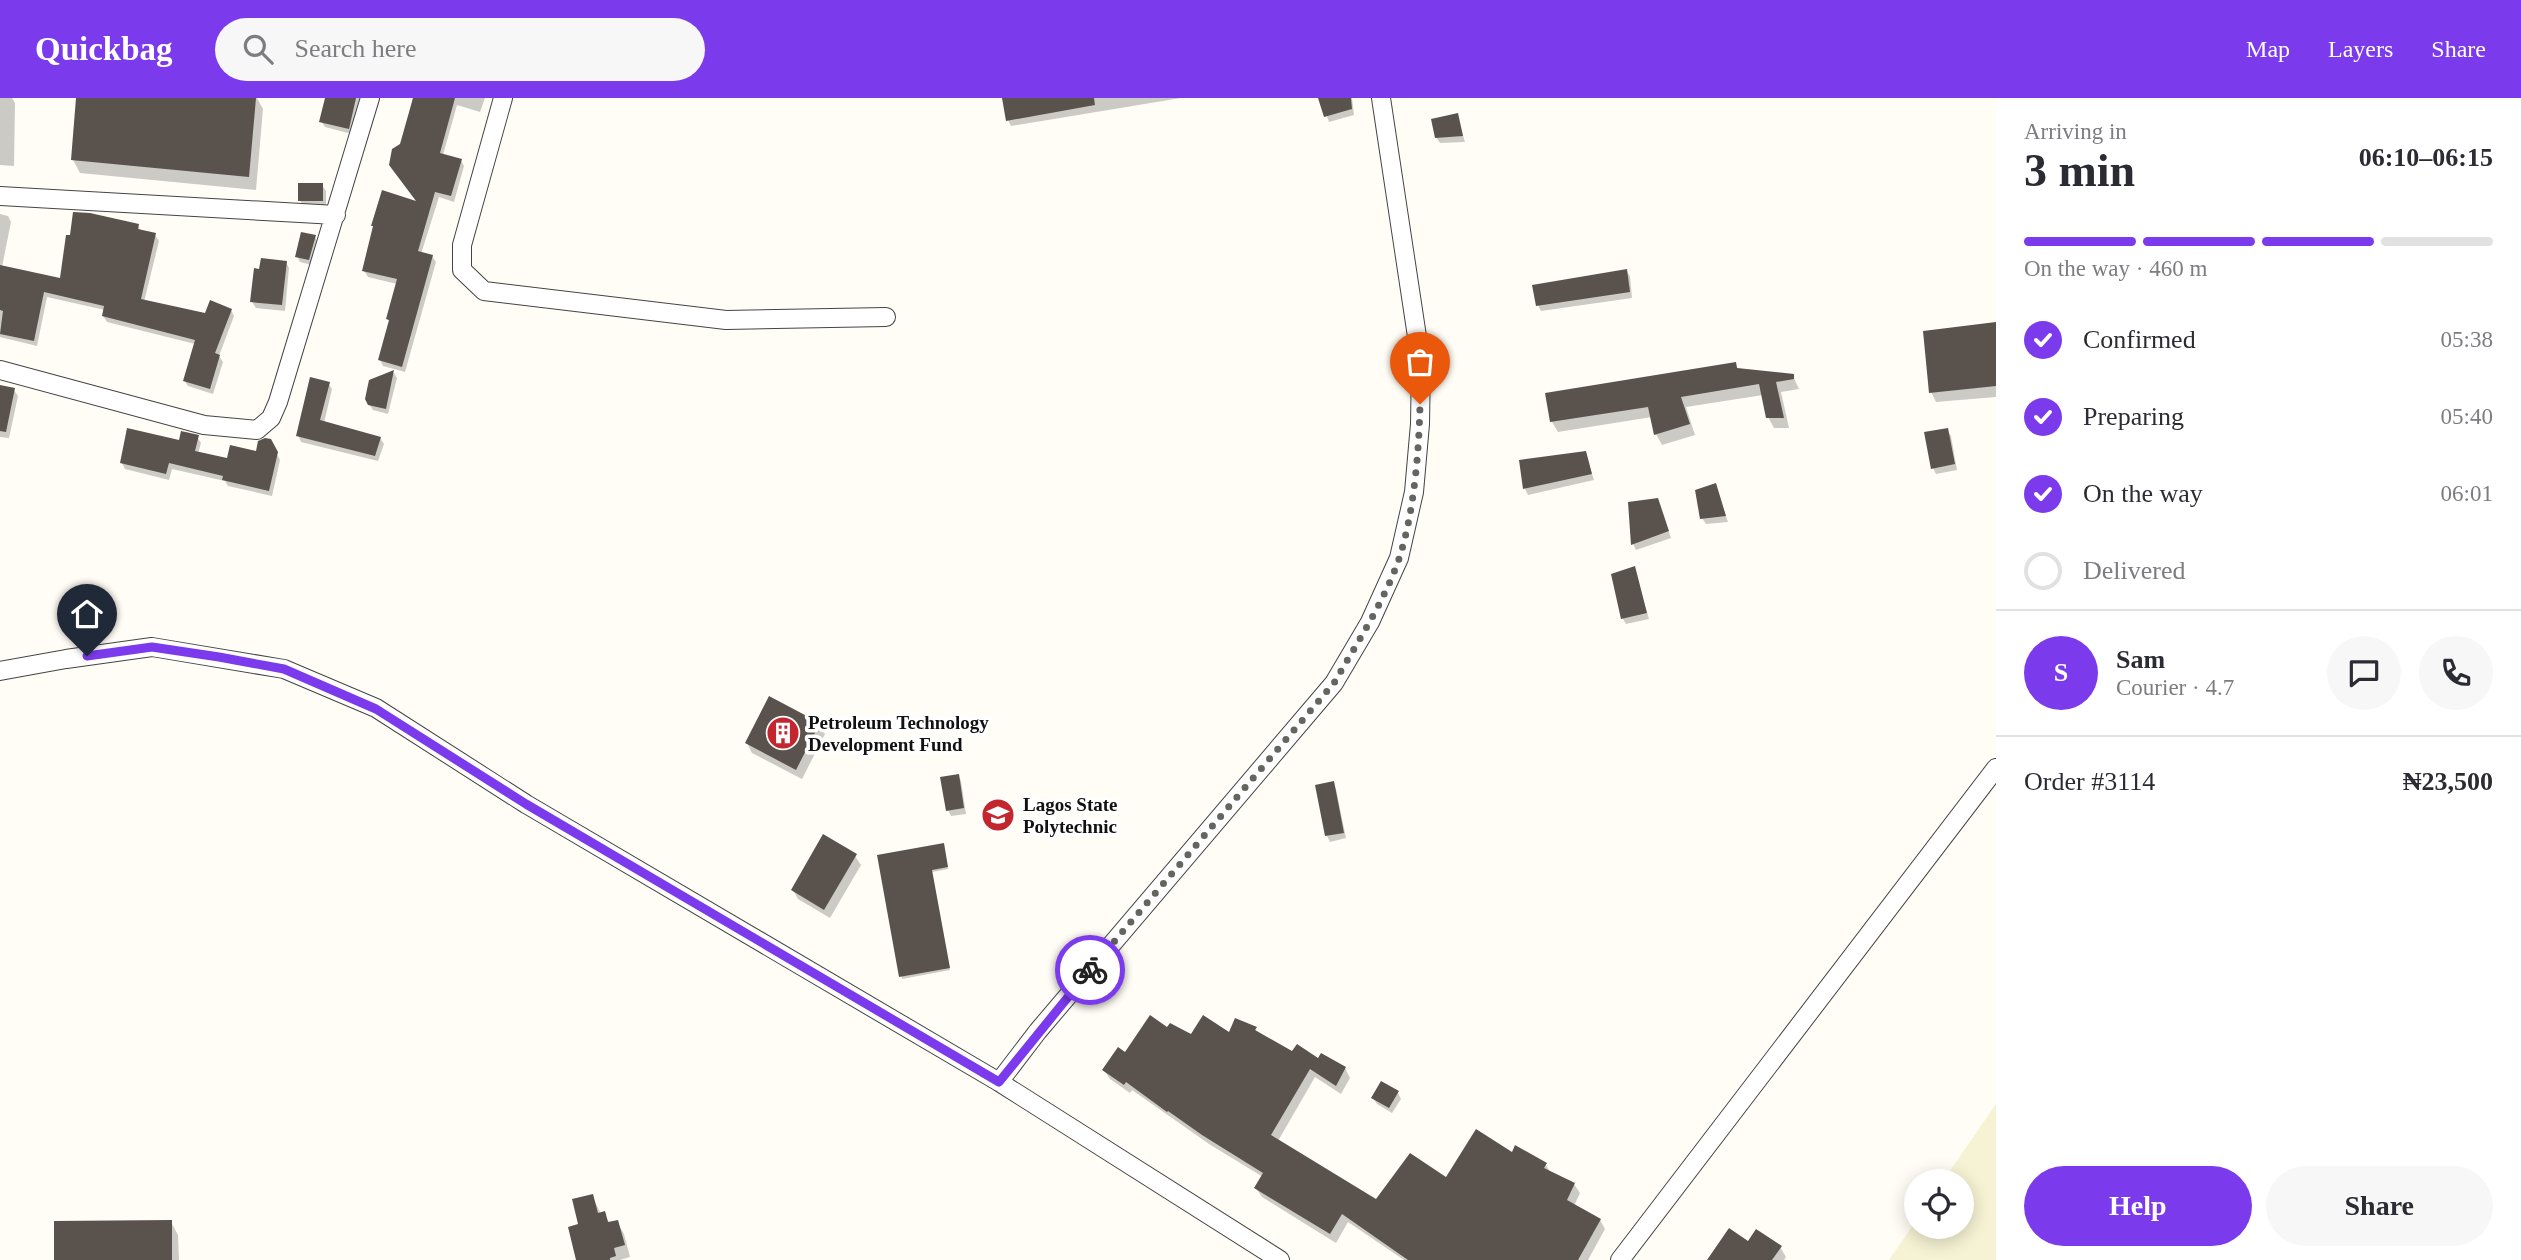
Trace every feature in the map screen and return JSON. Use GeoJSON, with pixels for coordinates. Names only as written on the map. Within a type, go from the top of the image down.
{"type":"FeatureCollection","features":[{"type":"Feature","properties":{"kind":"street"},"geometry":{"type":"LineString","coordinates":[[0,370],[204,425],[257,430],[271,418],[278,402],[370,98]]}},
{"type":"Feature","properties":{"kind":"street"},"geometry":{"type":"LineString","coordinates":[[503,98],[462,245],[462,270],[484,291],[726,320],[886,317]]}},
{"type":"Feature","properties":{"kind":"street"},"geometry":{"type":"LineString","coordinates":[[999,1082],[1038,1031],[1334,683],[1370,622],[1399,558],[1413,492],[1420,424],[1421,363],[1381,98]]}},
{"type":"Feature","properties":{"kind":"street"},"geometry":{"type":"LineString","coordinates":[[0,196],[336,215]]}},
{"type":"Feature","properties":{"kind":"street"},"geometry":{"type":"LineString","coordinates":[[0,671],[152,647],[284,669],[376,709],[526,804],[999,1082],[1280,1260]]}},
{"type":"Feature","properties":{"kind":"street"},"geometry":{"type":"LineString","coordinates":[[1620,1260],[1996,768]]}},
{"type":"Feature","properties":{"kind":"shaded area"},"geometry":{"type":"Polygon","coordinates":[[[1996,1104],[1996,1260],[1889,1260],[1904,1238],[1974,1239],[1974,1169],[1951,1169],[1996,1104]]]}},
{"type":"Feature","properties":{"kind":"building"},"geometry":{"type":"Polygon","coordinates":[[[76,98],[256,98],[249,177],[71,160],[76,98]]]}},
{"type":"Feature","properties":{"kind":"building"},"geometry":{"type":"Polygon","coordinates":[[[325,98],[356,98],[349,129],[319,122],[325,98]]]}},
{"type":"Feature","properties":{"kind":"building"},"geometry":{"type":"Polygon","coordinates":[[[413,98],[455,98],[440,153],[462,159],[451,196],[435,192],[418,251],[433,255],[402,367],[378,360],[397,279],[362,271],[382,190],[416,201],[389,165],[392,149],[400,144],[413,98]]]}},
{"type":"Feature","properties":{"kind":"building"},"geometry":{"type":"Polygon","coordinates":[[[1002,98],[1094,98],[1095,105],[1006,121],[1002,98]]]}},
{"type":"Feature","properties":{"kind":"building"},"geometry":{"type":"Polygon","coordinates":[[[1318,98],[1351,98],[1352,109],[1324,117],[1318,98]]]}},
{"type":"Feature","properties":{"kind":"building"},"geometry":{"type":"Polygon","coordinates":[[[1458,113],[1463,136],[1435,138],[1431,119],[1458,113]]]}},
{"type":"Feature","properties":{"kind":"building"},"geometry":{"type":"Polygon","coordinates":[[[298,183],[323,183],[323,201],[298,201],[298,183]]]}},
{"type":"Feature","properties":{"kind":"building"},"geometry":{"type":"Polygon","coordinates":[[[73,212],[139,224],[138,229],[156,233],[141,299],[205,313],[210,300],[232,309],[215,353],[220,355],[210,389],[183,381],[195,340],[102,316],[104,306],[44,292],[34,341],[0,334],[3,311],[0,310],[0,265],[60,278],[66,235],[70,235],[73,212]]]}},
{"type":"Feature","properties":{"kind":"building"},"geometry":{"type":"Polygon","coordinates":[[[301,232],[316,235],[309,260],[295,257],[301,232]]]}},
{"type":"Feature","properties":{"kind":"building"},"geometry":{"type":"Polygon","coordinates":[[[261,258],[287,261],[282,305],[250,302],[254,268],[259,269],[261,258]]]}},
{"type":"Feature","properties":{"kind":"building"},"geometry":{"type":"Polygon","coordinates":[[[1627,269],[1630,292],[1536,306],[1532,285],[1627,269]]]}},
{"type":"Feature","properties":{"kind":"building"},"geometry":{"type":"Polygon","coordinates":[[[1996,322],[1996,386],[1929,393],[1923,331],[1996,322]]]}},
{"type":"Feature","properties":{"kind":"building"},"geometry":{"type":"Polygon","coordinates":[[[1736,362],[1737,368],[1794,374],[1794,379],[1776,382],[1784,418],[1766,418],[1759,384],[1681,397],[1690,424],[1654,435],[1648,407],[1550,422],[1545,393],[1736,362]]]}},
{"type":"Feature","properties":{"kind":"building"},"geometry":{"type":"Polygon","coordinates":[[[394,370],[386,409],[368,405],[365,399],[369,380],[394,370]]]}},
{"type":"Feature","properties":{"kind":"building"},"geometry":{"type":"Polygon","coordinates":[[[310,377],[330,382],[320,420],[381,437],[375,456],[296,436],[310,377]]]}},
{"type":"Feature","properties":{"kind":"building"},"geometry":{"type":"Polygon","coordinates":[[[0,385],[15,388],[6,432],[0,431],[0,385]]]}},
{"type":"Feature","properties":{"kind":"building"},"geometry":{"type":"Polygon","coordinates":[[[127,428],[179,440],[181,431],[199,435],[195,451],[227,458],[230,445],[256,451],[258,441],[271,439],[278,452],[269,491],[169,463],[166,474],[120,463],[127,428]]]}},
{"type":"Feature","properties":{"kind":"building"},"geometry":{"type":"Polygon","coordinates":[[[1948,428],[1955,464],[1931,469],[1924,432],[1948,428]]]}},
{"type":"Feature","properties":{"kind":"building"},"geometry":{"type":"Polygon","coordinates":[[[1586,451],[1592,474],[1523,489],[1519,460],[1586,451]]]}},
{"type":"Feature","properties":{"kind":"building"},"geometry":{"type":"Polygon","coordinates":[[[1716,483],[1726,516],[1700,519],[1695,490],[1716,483]]]}},
{"type":"Feature","properties":{"kind":"building"},"geometry":{"type":"Polygon","coordinates":[[[1658,498],[1669,531],[1631,545],[1628,502],[1658,498]]]}},
{"type":"Feature","properties":{"kind":"building"},"geometry":{"type":"Polygon","coordinates":[[[1635,566],[1647,613],[1621,619],[1611,574],[1635,566]]]}},
{"type":"Feature","properties":{"kind":"building","name":"Petroleum Technology Development Fund"},"geometry":{"type":"Polygon","coordinates":[[[769,696],[820,723],[796,770],[745,743],[769,696]]]}},
{"type":"Feature","properties":{"kind":"building"},"geometry":{"type":"Polygon","coordinates":[[[959,774],[964,808],[946,811],[940,777],[959,774]]]}},
{"type":"Feature","properties":{"kind":"building"},"geometry":{"type":"Polygon","coordinates":[[[1334,781],[1344,833],[1325,836],[1315,785],[1334,781]]]}},
{"type":"Feature","properties":{"kind":"building"},"geometry":{"type":"Polygon","coordinates":[[[823,834],[857,854],[824,910],[791,890],[823,834]]]}},
{"type":"Feature","properties":{"kind":"building"},"geometry":{"type":"Polygon","coordinates":[[[944,843],[948,867],[932,870],[950,968],[899,977],[877,855],[944,843]]]}},
{"type":"Feature","properties":{"kind":"building"},"geometry":{"type":"Polygon","coordinates":[[[1150,1015],[1167,1027],[1170,1023],[1191,1034],[1203,1015],[1229,1032],[1235,1018],[1257,1027],[1255,1030],[1292,1051],[1297,1044],[1318,1058],[1321,1053],[1346,1067],[1336,1086],[1310,1069],[1271,1135],[1376,1199],[1410,1153],[1446,1177],[1476,1129],[1512,1152],[1515,1145],[1547,1163],[1544,1168],[1575,1183],[1567,1200],[1601,1219],[1578,1260],[1408,1260],[1342,1214],[1330,1234],[1254,1188],[1263,1173],[1167,1112],[1126,1082],[1124,1085],[1102,1070],[1118,1047],[1125,1052],[1150,1015]]]}},
{"type":"Feature","properties":{"kind":"building"},"geometry":{"type":"Polygon","coordinates":[[[1381,1081],[1399,1091],[1389,1108],[1371,1098],[1381,1081]]]}},
{"type":"Feature","properties":{"kind":"building"},"geometry":{"type":"Polygon","coordinates":[[[593,1194],[598,1213],[605,1211],[608,1222],[618,1220],[625,1245],[614,1248],[616,1256],[610,1260],[576,1260],[568,1227],[578,1224],[572,1199],[593,1194]]]}},
{"type":"Feature","properties":{"kind":"building"},"geometry":{"type":"Polygon","coordinates":[[[172,1220],[172,1260],[54,1260],[54,1221],[172,1220]]]}},
{"type":"Feature","properties":{"kind":"building"},"geometry":{"type":"Polygon","coordinates":[[[1729,1228],[1748,1241],[1756,1229],[1782,1246],[1772,1260],[1707,1260],[1729,1228]]]}},
{"type":"Feature","properties":{"kind":"way so far"},"geometry":{"type":"LineString","coordinates":[[1090,970],[1334,683],[1370,622],[1399,558],[1413,492],[1420,404]]}},
{"type":"Feature","properties":{"kind":"place","name":"Petroleum Technology Development Fund"},"geometry":{"type":"Point","coordinates":[783,733]}},
{"type":"Feature","properties":{"kind":"place","name":"Lagos State Polytechnic"},"geometry":{"type":"Point","coordinates":[998,815]}},
{"type":"Feature","properties":{"kind":"route"},"geometry":{"type":"LineString","coordinates":[[87,656],[152,647],[219,657],[284,669],[376,709],[526,804],[999,1082],[1090,970]]}}]}
